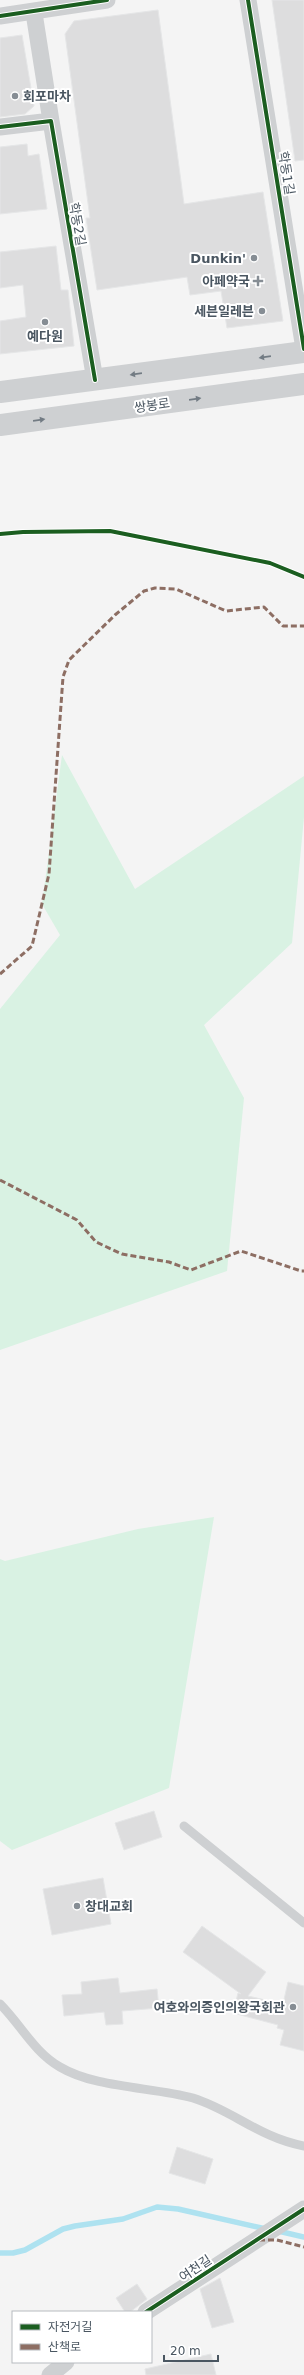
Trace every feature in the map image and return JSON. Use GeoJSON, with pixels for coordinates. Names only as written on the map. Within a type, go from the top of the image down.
{"type":"FeatureCollection","features":[{"type":"Feature","properties":{"kind":"street"},"geometry":{"type":"LineString","coordinates":[[0,16],[34,13],[107,0]]}},
{"type":"Feature","properties":{"kind":"street","name":"학동1길"},"geometry":{"type":"LineString","coordinates":[[248,0],[304,349]]}},
{"type":"Feature","properties":{"kind":"street","name":"학동2길"},"geometry":{"type":"LineString","coordinates":[[34,13],[95,380]]}},
{"type":"Feature","properties":{"kind":"street"},"geometry":{"type":"LineString","coordinates":[[0,127],[51,121]]}},
{"type":"Feature","properties":{"kind":"street"},"geometry":{"type":"LineString","coordinates":[[0,392],[304,352]]}},
{"type":"Feature","properties":{"kind":"street","name":"쌍봉로"},"geometry":{"type":"LineString","coordinates":[[0,425],[304,384]]}},
{"type":"Feature","properties":{"kind":"street","name":"여천길"},"geometry":{"type":"LineString","coordinates":[[148,2311],[304,2209]]}},
{"type":"Feature","properties":{"kind":"street"},"geometry":{"type":"LineString","coordinates":[[50,2375],[65,2363]]}},
{"type":"Feature","properties":{"kind":"lane"},"geometry":{"type":"LineString","coordinates":[[184,1826],[304,1923]]}},
{"type":"Feature","properties":{"kind":"lane"},"geometry":{"type":"LineString","coordinates":[[0,2004],[16,2021],[37,2050],[61,2068],[109,2083],[194,2099],[284,2142],[304,2146]]}},
{"type":"Feature","properties":{"kind":"green space"},"geometry":{"type":"Polygon","coordinates":[[[62,755],[135,889],[304,776],[304,817],[292,943],[204,1025],[244,1098],[227,1271],[0,1350],[0,1009],[60,935],[42,904],[62,755]]]}},
{"type":"Feature","properties":{"kind":"green space"},"geometry":{"type":"Polygon","coordinates":[[[214,1517],[169,1788],[12,1850],[0,1841],[0,1559],[5,1561],[138,1529],[214,1517]]]}},
{"type":"Feature","properties":{"kind":"building"},"geometry":{"type":"Polygon","coordinates":[[[272,0],[304,0],[304,160],[295,161],[272,0]]]}},
{"type":"Feature","properties":{"kind":"building"},"geometry":{"type":"Polygon","coordinates":[[[158,10],[184,204],[263,192],[283,321],[227,328],[221,291],[190,295],[187,277],[97,290],[86,218],[90,218],[65,34],[74,21],[158,10]]]}},
{"type":"Feature","properties":{"kind":"building"},"geometry":{"type":"Polygon","coordinates":[[[22,35],[34,106],[25,114],[0,117],[0,38],[22,35]]]}},
{"type":"Feature","properties":{"kind":"building"},"geometry":{"type":"Polygon","coordinates":[[[27,144],[28,156],[39,154],[47,209],[0,214],[0,147],[27,144]]]}},
{"type":"Feature","properties":{"kind":"building"},"geometry":{"type":"Polygon","coordinates":[[[56,246],[61,290],[68,290],[74,346],[0,354],[0,321],[26,317],[23,285],[0,288],[0,252],[56,246]]]}},
{"type":"Feature","properties":{"kind":"building"},"geometry":{"type":"Polygon","coordinates":[[[154,1811],[162,1837],[124,1850],[115,1823],[154,1811]]]}},
{"type":"Feature","properties":{"kind":"building","name":"창대교회"},"geometry":{"type":"Polygon","coordinates":[[[103,1878],[111,1924],[52,1935],[43,1889],[103,1878]]]}},
{"type":"Feature","properties":{"kind":"building"},"geometry":{"type":"Polygon","coordinates":[[[202,1926],[266,1972],[248,1996],[283,2004],[288,1982],[304,1986],[304,2051],[280,2045],[284,2030],[277,2028],[278,2025],[233,2013],[238,1993],[241,1994],[183,1952],[202,1926]]]}},
{"type":"Feature","properties":{"kind":"building"},"geometry":{"type":"Polygon","coordinates":[[[118,1978],[120,1993],[157,1989],[159,2008],[122,2011],[123,2024],[106,2025],[104,2012],[64,2016],[62,1995],[82,1994],[81,1982],[118,1978]]]}},
{"type":"Feature","properties":{"kind":"building"},"geometry":{"type":"Polygon","coordinates":[[[177,2147],[213,2159],[205,2184],[169,2173],[177,2147]]]}},
{"type":"Feature","properties":{"kind":"building"},"geometry":{"type":"Polygon","coordinates":[[[220,2278],[234,2322],[212,2328],[200,2289],[220,2278]]]}},
{"type":"Feature","properties":{"kind":"building"},"geometry":{"type":"Polygon","coordinates":[[[137,2284],[147,2299],[131,2311],[124,2311],[116,2298],[137,2284]]]}},
{"type":"Feature","properties":{"kind":"building"},"geometry":{"type":"Polygon","coordinates":[[[211,2354],[216,2375],[146,2375],[145,2369],[211,2354]]]}},
{"type":"Feature","properties":{"kind":"waterway"},"geometry":{"type":"LineString","coordinates":[[0,2253],[13,2253],[25,2250],[63,2229],[123,2219],[157,2207],[178,2209],[266,2229]]}},
{"type":"Feature","properties":{"kind":"waterway"},"geometry":{"type":"LineString","coordinates":[[278,2231],[304,2237]]}},
{"type":"Feature","properties":{"kind":"marked path"},"geometry":{"type":"LineString","coordinates":[[0,974],[32,946],[49,874],[63,677],[69,660],[115,615],[144,591],[155,588],[176,589],[226,611],[264,607],[283,626],[304,626]]}},
{"type":"Feature","properties":{"kind":"marked path"},"geometry":{"type":"LineString","coordinates":[[0,1180],[77,1220],[96,1242],[122,1254],[169,1262],[191,1270],[241,1251],[304,1271]]}},
{"type":"Feature","properties":{"kind":"marked path"},"geometry":{"type":"LineString","coordinates":[[259,2240],[277,2240],[304,2247]]}},
{"type":"Feature","properties":{"kind":"cycle path"},"geometry":{"type":"LineString","coordinates":[[0,16],[107,0]]}},
{"type":"Feature","properties":{"kind":"cycle path"},"geometry":{"type":"LineString","coordinates":[[248,0],[304,349]]}},
{"type":"Feature","properties":{"kind":"cycle path"},"geometry":{"type":"LineString","coordinates":[[0,127],[51,121],[95,380]]}},
{"type":"Feature","properties":{"kind":"cycle path"},"geometry":{"type":"LineString","coordinates":[[0,534],[23,532],[110,531],[270,563],[304,577]]}},
{"type":"Feature","properties":{"kind":"cycle path"},"geometry":{"type":"LineString","coordinates":[[148,2311],[304,2209]]}},
{"type":"Feature","properties":{"kind":"place","name":"회포마차"},"geometry":{"type":"Point","coordinates":[15,96]}},
{"type":"Feature","properties":{"kind":"place","name":"Dunkin'"},"geometry":{"type":"Point","coordinates":[254,258]}},
{"type":"Feature","properties":{"kind":"place","name":"아페약국"},"geometry":{"type":"Point","coordinates":[258,281]}},
{"type":"Feature","properties":{"kind":"place","name":"세븐일레븐"},"geometry":{"type":"Point","coordinates":[262,311]}},
{"type":"Feature","properties":{"kind":"place","name":"예다원"},"geometry":{"type":"Point","coordinates":[45,322]}},
{"type":"Feature","properties":{"kind":"place","name":"창대교회"},"geometry":{"type":"Point","coordinates":[77,1906]}},
{"type":"Feature","properties":{"kind":"place","name":"여호와의증인의왕국회관"},"geometry":{"type":"Point","coordinates":[293,2007]}}]}
